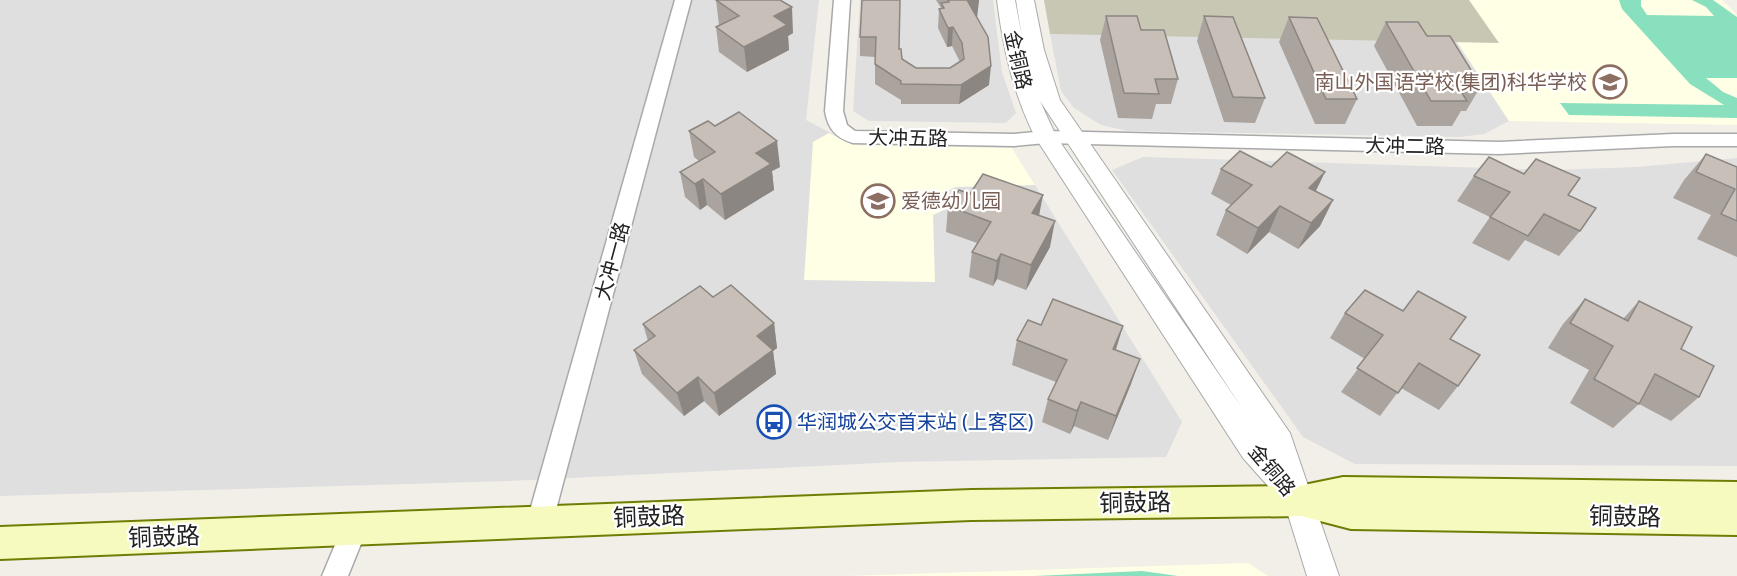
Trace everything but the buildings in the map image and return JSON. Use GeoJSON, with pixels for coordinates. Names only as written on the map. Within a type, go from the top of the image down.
{"type":"FeatureCollection","features":[{"type":"Feature","properties":{"kind":"main road","name":"铜鼓路"},"geometry":{"type":"LineString","coordinates":[[0,543],[971,505],[1299,501],[1342,492],[1737,497]]}},
{"type":"Feature","properties":{"kind":"main road","name":"铜鼓路"},"geometry":{"type":"LineString","coordinates":[[1299,501],[1352,513],[1737,519]]}},
{"type":"Feature","properties":{"kind":"street","name":"大冲一路"},"geometry":{"type":"LineString","coordinates":[[540,521],[684,0]]}},
{"type":"Feature","properties":{"kind":"street","name":"大冲五路"},"geometry":{"type":"LineString","coordinates":[[842,0],[834,111],[837,126],[841,131],[853,137],[870,138],[1014,140],[1046,137],[1074,138]]}},
{"type":"Feature","properties":{"kind":"street","name":"金铜路"},"geometry":{"type":"LineString","coordinates":[[1006,0],[1018,71],[1031,108],[1046,137],[1253,449],[1299,501]]}},
{"type":"Feature","properties":{"kind":"street","name":"金铜路"},"geometry":{"type":"LineString","coordinates":[[1025,0],[1034,50],[1044,85],[1054,108],[1280,442],[1299,501]]}},
{"type":"Feature","properties":{"kind":"street","name":"大冲二路"},"geometry":{"type":"LineString","coordinates":[[1074,138],[1487,148],[1663,140],[1737,140]]}},
{"type":"Feature","properties":{"kind":"street"},"geometry":{"type":"LineString","coordinates":[[1299,501],[1323,576]]}},
{"type":"Feature","properties":{"kind":"street"},"geometry":{"type":"LineString","coordinates":[[335,576],[354,529]]}},
{"type":"Feature","properties":{"kind":"shaded area"},"geometry":{"type":"Polygon","coordinates":[[[0,0],[819,0],[806,120],[854,145],[1012,148],[1182,422],[1166,457],[898,462],[509,481],[0,496],[0,0]]]}},
{"type":"Feature","properties":{"kind":"shaded area"},"geometry":{"type":"Polygon","coordinates":[[[860,0],[993,0],[1002,72],[1016,113],[1006,123],[869,121],[853,111],[860,0]]]}},
{"type":"Feature","properties":{"kind":"shaded area"},"geometry":{"type":"Polygon","coordinates":[[[1044,0],[1469,0],[1499,43],[1050,34],[1044,0]]]}},
{"type":"Feature","properties":{"kind":"shaded area","name":"南山外国语学校(集团)科华学校"},"geometry":{"type":"Polygon","coordinates":[[[1469,0],[1722,0],[1737,15],[1737,125],[1509,121],[1457,42],[1498,42],[1469,0]]]}},
{"type":"Feature","properties":{"kind":"shaded area"},"geometry":{"type":"Polygon","coordinates":[[[1050,34],[1457,42],[1509,121],[1484,134],[1460,137],[1128,131],[1101,125],[1074,108],[1061,91],[1050,34]]]}},
{"type":"Feature","properties":{"kind":"shaded area","name":"爱德幼儿园"},"geometry":{"type":"Polygon","coordinates":[[[829,133],[854,145],[1012,148],[1035,185],[955,187],[946,192],[946,209],[933,215],[935,282],[804,280],[813,142],[829,133]]]}},
{"type":"Feature","properties":{"kind":"shaded area"},"geometry":{"type":"Polygon","coordinates":[[[1143,157],[1552,170],[1637,167],[1737,158],[1737,466],[1355,464],[1303,437],[1112,170],[1143,157]]]}},
{"type":"Feature","properties":{"kind":"shaded area"},"geometry":{"type":"Polygon","coordinates":[[[1248,563],[1268,576],[846,576],[1248,563]]]}},
{"type":"Feature","properties":{"kind":"green space"},"geometry":{"type":"Polygon","coordinates":[[[1619,0],[1641,0],[1641,6],[1647,15],[1714,16],[1706,7],[1692,0],[1713,0],[1737,17],[1737,78],[1706,78],[1723,92],[1737,98],[1737,118],[1569,115],[1560,103],[1724,105],[1690,84],[1622,9],[1619,0]]]}},
{"type":"Feature","properties":{"kind":"green space"},"geometry":{"type":"Polygon","coordinates":[[[1142,571],[1178,576],[1035,576],[1142,571]]]}},
{"type":"Feature","properties":{"kind":"place","name":"南山外国语学校(集团)科华学校"},"geometry":{"type":"Point","coordinates":[1610,82]}},
{"type":"Feature","properties":{"kind":"place","name":"爱德幼儿园"},"geometry":{"type":"Point","coordinates":[878,201]}},
{"type":"Feature","properties":{"kind":"place","name":"华润城公交首末站 (上客区)"},"geometry":{"type":"Point","coordinates":[774,422]}}]}
